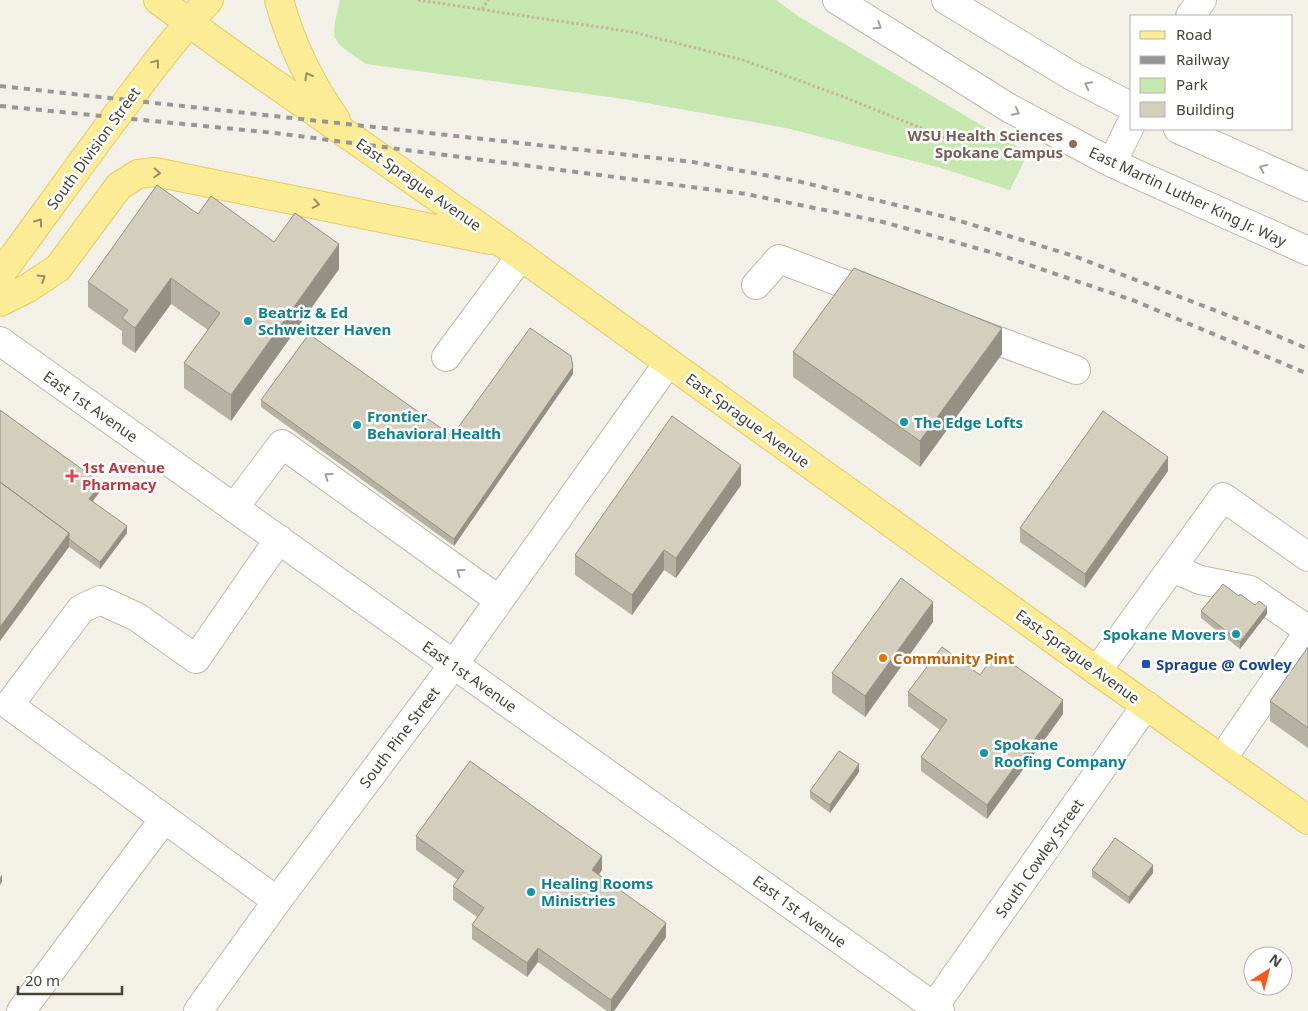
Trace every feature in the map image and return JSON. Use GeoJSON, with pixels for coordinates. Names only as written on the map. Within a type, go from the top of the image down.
{"type":"FeatureCollection","features":[{"type":"Feature","properties":{"kind":"main road","name":"East Sprague Avenue"},"geometry":{"type":"LineString","coordinates":[[158,0],[511,249],[1097,671],[1308,820]]}},
{"type":"Feature","properties":{"kind":"main road","name":"South Division Street"},"geometry":{"type":"LineString","coordinates":[[0,275],[98,139],[188,22],[209,0]]}},
{"type":"Feature","properties":{"kind":"main road"},"geometry":{"type":"LineString","coordinates":[[279,0],[286,24],[302,64],[321,98],[344,132]]}},
{"type":"Feature","properties":{"kind":"main road"},"geometry":{"type":"LineString","coordinates":[[0,302],[28,288],[58,268],[119,186],[138,174],[155,172],[511,249]]}},
{"type":"Feature","properties":{"kind":"street","name":"East Martin Luther King Jr. Way"},"geometry":{"type":"LineString","coordinates":[[837,0],[1009,108],[1112,163],[1308,251]]}},
{"type":"Feature","properties":{"kind":"street"},"geometry":{"type":"LineString","coordinates":[[946,0],[1072,76],[1130,106]]}},
{"type":"Feature","properties":{"kind":"street"},"geometry":{"type":"LineString","coordinates":[[1191,15],[1202,0]]}},
{"type":"Feature","properties":{"kind":"street"},"geometry":{"type":"LineString","coordinates":[[1112,163],[1130,126]]}},
{"type":"Feature","properties":{"kind":"street"},"geometry":{"type":"LineString","coordinates":[[1180,130],[1308,187]]}},
{"type":"Feature","properties":{"kind":"street"},"geometry":{"type":"LineString","coordinates":[[446,357],[511,249]]}},
{"type":"Feature","properties":{"kind":"street"},"geometry":{"type":"LineString","coordinates":[[756,285],[779,259],[899,304]]}},
{"type":"Feature","properties":{"kind":"street"},"geometry":{"type":"LineString","coordinates":[[946,322],[1076,370]]}},
{"type":"Feature","properties":{"kind":"street","name":"East 1st Avenue"},"geometry":{"type":"LineString","coordinates":[[0,341],[935,1010]]}},
{"type":"Feature","properties":{"kind":"street","name":"South Pine Street"},"geometry":{"type":"LineString","coordinates":[[198,1011],[277,901],[454,664],[668,363]]}},
{"type":"Feature","properties":{"kind":"street"},"geometry":{"type":"LineString","coordinates":[[234,508],[282,444],[499,600]]}},
{"type":"Feature","properties":{"kind":"street"},"geometry":{"type":"LineString","coordinates":[[1097,671],[1223,498],[1308,557]]}},
{"type":"Feature","properties":{"kind":"street"},"geometry":{"type":"LineString","coordinates":[[277,901],[164,819],[4,708],[81,609],[100,600],[137,617],[196,659],[278,539]]}},
{"type":"Feature","properties":{"kind":"street"},"geometry":{"type":"LineString","coordinates":[[1172,568],[1200,580],[1250,590],[1308,632],[1222,759]]}},
{"type":"Feature","properties":{"kind":"street","name":"South Cowley Street"},"geometry":{"type":"LineString","coordinates":[[935,1010],[1146,705]]}},
{"type":"Feature","properties":{"kind":"street"},"geometry":{"type":"LineString","coordinates":[[21,1011],[164,819]]}},
{"type":"Feature","properties":{"kind":"path"},"geometry":{"type":"LineString","coordinates":[[418,0],[633,32],[743,60],[841,96],[946,138]]}},
{"type":"Feature","properties":{"kind":"path"},"geometry":{"type":"LineString","coordinates":[[482,9],[488,0]]}},
{"type":"Feature","properties":{"kind":"green space"},"geometry":{"type":"Polygon","coordinates":[[[340,0],[776,0],[801,18],[1028,153],[1010,190],[941,168],[786,128],[624,99],[366,64],[345,49],[335,39],[335,25],[340,0]]]}},
{"type":"Feature","properties":{"kind":"building","name":"Beatriz & Ed Schweitzer Haven"},"geometry":{"type":"Polygon","coordinates":[[[157,185],[198,214],[211,196],[274,242],[295,213],[339,244],[231,395],[184,363],[220,313],[171,278],[135,328],[122,318],[128,310],[88,282],[157,185]]]}},
{"type":"Feature","properties":{"kind":"building","name":"The Edge Lofts"},"geometry":{"type":"Polygon","coordinates":[[[854,268],[1002,328],[920,441],[793,352],[854,268]]]}},
{"type":"Feature","properties":{"kind":"building","name":"Frontier Behavioral Health"},"geometry":{"type":"Polygon","coordinates":[[[530,328],[571,356],[573,367],[454,539],[261,400],[309,334],[452,436],[530,328]]]}},
{"type":"Feature","properties":{"kind":"building"},"geometry":{"type":"Polygon","coordinates":[[[0,410],[101,483],[89,499],[127,526],[100,562],[69,539],[69,533],[0,482],[0,410]]]}},
{"type":"Feature","properties":{"kind":"building"},"geometry":{"type":"Polygon","coordinates":[[[1103,411],[1168,457],[1085,574],[1020,528],[1103,411]]]}},
{"type":"Feature","properties":{"kind":"building"},"geometry":{"type":"Polygon","coordinates":[[[672,416],[741,465],[676,558],[664,550],[632,595],[575,555],[672,416]]]}},
{"type":"Feature","properties":{"kind":"building"},"geometry":{"type":"Polygon","coordinates":[[[0,482],[69,533],[0,627],[0,482]]]}},
{"type":"Feature","properties":{"kind":"building"},"geometry":{"type":"Polygon","coordinates":[[[901,578],[933,602],[865,696],[832,673],[901,578]]]}},
{"type":"Feature","properties":{"kind":"building","name":"Spokane Movers"},"geometry":{"type":"Polygon","coordinates":[[[1223,584],[1255,605],[1259,601],[1267,607],[1240,642],[1201,611],[1223,584]]]}},
{"type":"Feature","properties":{"kind":"building","name":"Spokane Roofing Company"},"geometry":{"type":"Polygon","coordinates":[[[942,647],[980,675],[996,652],[1063,700],[987,805],[921,757],[947,720],[908,692],[942,647]]]}},
{"type":"Feature","properties":{"kind":"building"},"geometry":{"type":"Polygon","coordinates":[[[1308,647],[1308,728],[1270,701],[1308,647]]]}},
{"type":"Feature","properties":{"kind":"building"},"geometry":{"type":"Polygon","coordinates":[[[839,751],[859,764],[830,805],[810,791],[839,751]]]}},
{"type":"Feature","properties":{"kind":"building","name":"Healing Rooms Ministries"},"geometry":{"type":"Polygon","coordinates":[[[470,761],[602,856],[592,870],[666,923],[611,1000],[538,948],[527,963],[472,925],[484,908],[453,886],[464,871],[416,836],[470,761]]]}},
{"type":"Feature","properties":{"kind":"building"},"geometry":{"type":"Polygon","coordinates":[[[1115,838],[1153,865],[1129,897],[1092,870],[1115,838]]]}},
{"type":"Feature","properties":{"kind":"railway"},"geometry":{"type":"LineString","coordinates":[[0,86],[693,162],[797,181],[950,218],[1074,256],[1245,322],[1308,349]]}},
{"type":"Feature","properties":{"kind":"railway"},"geometry":{"type":"LineString","coordinates":[[0,106],[275,133],[746,194],[883,222],[994,253],[1135,301],[1308,374]]}},
{"type":"Feature","properties":{"kind":"place","name":"WSU Health Sciences Spokane Campus"},"geometry":{"type":"Point","coordinates":[1073,144]}},
{"type":"Feature","properties":{"kind":"place","name":"Beatriz & Ed Schweitzer Haven"},"geometry":{"type":"Point","coordinates":[248,321]}},
{"type":"Feature","properties":{"kind":"place","name":"The Edge Lofts"},"geometry":{"type":"Point","coordinates":[904,422]}},
{"type":"Feature","properties":{"kind":"place","name":"Frontier Behavioral Health"},"geometry":{"type":"Point","coordinates":[357,425]}},
{"type":"Feature","properties":{"kind":"place","name":"1st Avenue Pharmacy"},"geometry":{"type":"Point","coordinates":[72,476]}},
{"type":"Feature","properties":{"kind":"place","name":"Spokane Movers"},"geometry":{"type":"Point","coordinates":[1236,634]}},
{"type":"Feature","properties":{"kind":"place","name":"Community Pint"},"geometry":{"type":"Point","coordinates":[883,658]}},
{"type":"Feature","properties":{"kind":"place","name":"Sprague @ Cowley"},"geometry":{"type":"Point","coordinates":[1146,664]}},
{"type":"Feature","properties":{"kind":"place","name":"Spokane Roofing Company"},"geometry":{"type":"Point","coordinates":[984,753]}},
{"type":"Feature","properties":{"kind":"place","name":"Healing Rooms Ministries"},"geometry":{"type":"Point","coordinates":[531,892]}}]}
